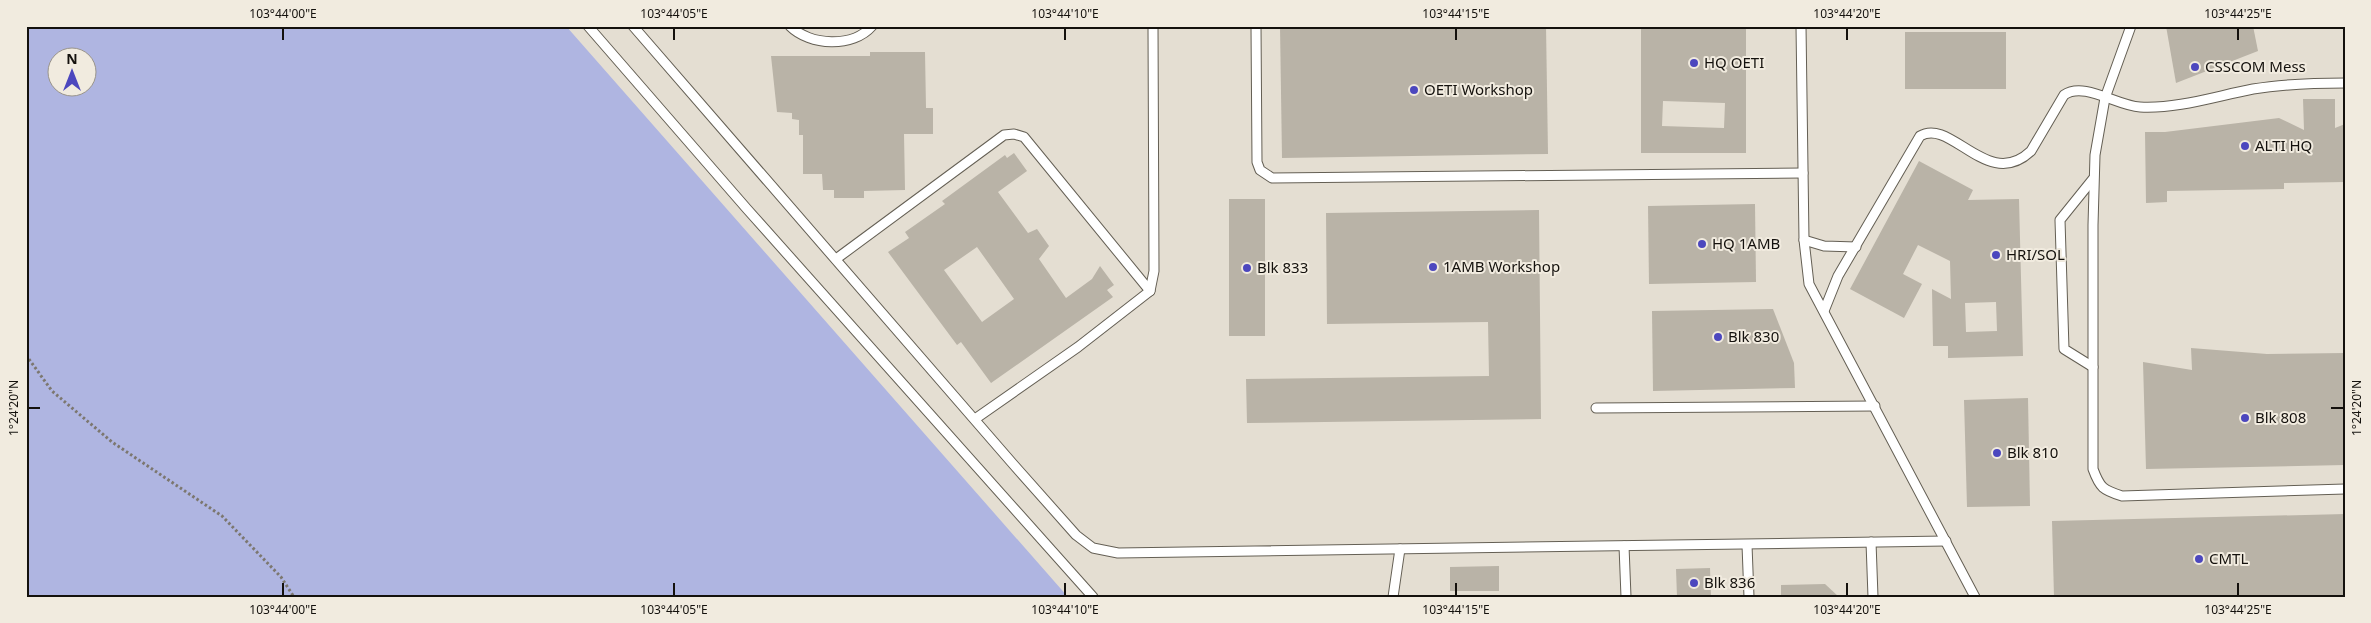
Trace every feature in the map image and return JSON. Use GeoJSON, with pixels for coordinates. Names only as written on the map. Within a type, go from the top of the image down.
{"type":"FeatureCollection","features":[{"type":"Feature","properties":{"kind":"lane"},"geometry":{"type":"LineString","coordinates":[[588,26],[754,217],[1093,597]]}},
{"type":"Feature","properties":{"kind":"lane"},"geometry":{"type":"LineString","coordinates":[[633,26],[1076,535],[1093,548],[1118,553],[1946,541]]}},
{"type":"Feature","properties":{"kind":"lane"},"geometry":{"type":"LineString","coordinates":[[790,26],[801,34],[833,42],[858,37],[872,26]]}},
{"type":"Feature","properties":{"kind":"lane"},"geometry":{"type":"LineString","coordinates":[[975,419],[1078,347],[1150,291],[1154,271],[1153,26]]}},
{"type":"Feature","properties":{"kind":"lane"},"geometry":{"type":"LineString","coordinates":[[1256,26],[1257,162],[1260,170],[1272,178],[1803,173]]}},
{"type":"Feature","properties":{"kind":"lane"},"geometry":{"type":"LineString","coordinates":[[1801,26],[1804,240],[1809,284],[1975,597]]}},
{"type":"Feature","properties":{"kind":"lane"},"geometry":{"type":"LineString","coordinates":[[2131,26],[2105,98],[2095,155],[2093,469],[2098,484],[2108,491],[2122,496],[2345,489]]}},
{"type":"Feature","properties":{"kind":"lane"},"geometry":{"type":"LineString","coordinates":[[1824,311],[1838,276],[1920,136],[1924,133],[1936,133],[1991,162],[2008,163],[2025,157],[2031,150],[2064,94],[2070,90],[2082,89],[2137,107],[2150,108],[2282,85],[2345,83]]}},
{"type":"Feature","properties":{"kind":"lane"},"geometry":{"type":"LineString","coordinates":[[836,258],[1004,135],[1014,134],[1024,137],[1150,291]]}},
{"type":"Feature","properties":{"kind":"lane"},"geometry":{"type":"LineString","coordinates":[[2093,366],[2064,349],[2060,220],[2094,179]]}},
{"type":"Feature","properties":{"kind":"lane"},"geometry":{"type":"LineString","coordinates":[[1804,240],[1824,246],[1856,247]]}},
{"type":"Feature","properties":{"kind":"lane"},"geometry":{"type":"LineString","coordinates":[[1596,408],[1874,406]]}},
{"type":"Feature","properties":{"kind":"lane"},"geometry":{"type":"LineString","coordinates":[[1871,542],[1873,597]]}},
{"type":"Feature","properties":{"kind":"lane"},"geometry":{"type":"LineString","coordinates":[[1747,545],[1749,597]]}},
{"type":"Feature","properties":{"kind":"lane"},"geometry":{"type":"LineString","coordinates":[[1624,546],[1626,597]]}},
{"type":"Feature","properties":{"kind":"lane"},"geometry":{"type":"LineString","coordinates":[[1393,597],[1400,549]]}},
{"type":"Feature","properties":{"kind":"path"},"geometry":{"type":"LineString","coordinates":[[26,355],[52,391],[112,442],[222,516],[281,577],[294,597]]}},
{"type":"Feature","properties":{"kind":"shaded area"},"geometry":{"type":"Polygon","coordinates":[[[26,26],[566,26],[1068,597],[26,597],[26,26]]]}},
{"type":"Feature","properties":{"kind":"building","name":"OETI Workshop"},"geometry":{"type":"Polygon","coordinates":[[[1280,26],[1546,26],[1548,154],[1282,158],[1280,26]]]}},
{"type":"Feature","properties":{"kind":"building","name":"HQ OETI"},"geometry":{"type":"Polygon","coordinates":[[[1641,26],[1746,26],[1746,153],[1641,153],[1641,26]],[[1663,101],[1662,126],[1724,128],[1725,103],[1663,101]]]}},
{"type":"Feature","properties":{"kind":"building","name":"CSSCOM Mess"},"geometry":{"type":"Polygon","coordinates":[[[2166,26],[2253,26],[2258,51],[2176,83],[2166,26]]]}},
{"type":"Feature","properties":{"kind":"building"},"geometry":{"type":"Polygon","coordinates":[[[1905,32],[2006,32],[2006,89],[1905,89],[1905,32]]]}},
{"type":"Feature","properties":{"kind":"building"},"geometry":{"type":"Polygon","coordinates":[[[870,52],[925,52],[926,108],[933,108],[933,134],[904,134],[905,190],[864,191],[864,198],[834,198],[834,190],[823,190],[822,174],[803,174],[803,135],[799,135],[799,120],[792,119],[792,113],[777,112],[771,56],[870,56],[870,52]]]}},
{"type":"Feature","properties":{"kind":"building","name":"ALTI HQ"},"geometry":{"type":"Polygon","coordinates":[[[2303,99],[2335,99],[2335,128],[2345,124],[2345,182],[2284,183],[2284,189],[2167,191],[2167,202],[2146,203],[2145,132],[2165,132],[2279,118],[2304,130],[2303,99]]]}},
{"type":"Feature","properties":{"kind":"building"},"geometry":{"type":"Polygon","coordinates":[[[1014,153],[1027,171],[998,192],[1028,233],[1037,229],[1049,246],[1039,259],[1066,298],[1092,279],[1100,266],[1114,285],[1107,290],[1113,297],[991,383],[961,342],[957,345],[888,252],[909,238],[905,232],[945,204],[942,201],[1005,155],[1007,158],[1014,153]],[[977,247],[944,270],[982,322],[1014,299],[977,247]]]}},
{"type":"Feature","properties":{"kind":"building","name":"HRI/SOL"},"geometry":{"type":"Polygon","coordinates":[[[1919,161],[1973,190],[1968,200],[2019,199],[2023,356],[1948,358],[1948,346],[1933,346],[1932,289],[1951,299],[1950,261],[1918,245],[1903,274],[1922,284],[1904,318],[1850,289],[1919,161]],[[1996,302],[1965,303],[1966,332],[1997,331],[1996,302]]]}},
{"type":"Feature","properties":{"kind":"building","name":"Blk 833"},"geometry":{"type":"Polygon","coordinates":[[[1229,199],[1265,199],[1265,336],[1229,336],[1229,199]]]}},
{"type":"Feature","properties":{"kind":"building","name":"HQ 1AMB"},"geometry":{"type":"Polygon","coordinates":[[[1755,204],[1756,282],[1649,284],[1648,206],[1755,204]]]}},
{"type":"Feature","properties":{"kind":"building","name":"1AMB Workshop"},"geometry":{"type":"Polygon","coordinates":[[[1539,210],[1541,419],[1247,423],[1246,379],[1489,376],[1488,322],[1327,324],[1326,213],[1539,210]]]}},
{"type":"Feature","properties":{"kind":"building","name":"Blk 830"},"geometry":{"type":"Polygon","coordinates":[[[1773,309],[1794,363],[1795,388],[1653,391],[1652,311],[1773,309]]]}},
{"type":"Feature","properties":{"kind":"building","name":"Blk 808"},"geometry":{"type":"Polygon","coordinates":[[[2191,348],[2267,354],[2345,353],[2345,465],[2146,469],[2143,362],[2192,370],[2191,348]]]}},
{"type":"Feature","properties":{"kind":"building","name":"Blk 810"},"geometry":{"type":"Polygon","coordinates":[[[2028,398],[2030,506],[1967,507],[1964,400],[2028,398]]]}},
{"type":"Feature","properties":{"kind":"building","name":"CMTL"},"geometry":{"type":"Polygon","coordinates":[[[2345,514],[2345,597],[2054,597],[2052,521],[2345,514]]]}},
{"type":"Feature","properties":{"kind":"building"},"geometry":{"type":"Polygon","coordinates":[[[1499,566],[1499,591],[1450,591],[1450,567],[1499,566]]]}},
{"type":"Feature","properties":{"kind":"building","name":"Blk 836"},"geometry":{"type":"Polygon","coordinates":[[[1710,568],[1711,597],[1677,597],[1676,569],[1710,568]]]}},
{"type":"Feature","properties":{"kind":"building"},"geometry":{"type":"Polygon","coordinates":[[[1825,584],[1839,597],[1781,597],[1781,585],[1825,584]]]}},
{"type":"Feature","properties":{"kind":"place","name":"HQ OETI"},"geometry":{"type":"Point","coordinates":[1694,63]}},
{"type":"Feature","properties":{"kind":"place","name":"CSSCOM Mess"},"geometry":{"type":"Point","coordinates":[2195,67]}},
{"type":"Feature","properties":{"kind":"place","name":"OETI Workshop"},"geometry":{"type":"Point","coordinates":[1414,90]}},
{"type":"Feature","properties":{"kind":"place","name":"ALTI HQ"},"geometry":{"type":"Point","coordinates":[2245,146]}},
{"type":"Feature","properties":{"kind":"place","name":"HQ 1AMB"},"geometry":{"type":"Point","coordinates":[1702,244]}},
{"type":"Feature","properties":{"kind":"place","name":"HRI/SOL"},"geometry":{"type":"Point","coordinates":[1996,255]}},
{"type":"Feature","properties":{"kind":"place","name":"1AMB Workshop"},"geometry":{"type":"Point","coordinates":[1433,267]}},
{"type":"Feature","properties":{"kind":"place","name":"Blk 833"},"geometry":{"type":"Point","coordinates":[1247,268]}},
{"type":"Feature","properties":{"kind":"place","name":"Blk 830"},"geometry":{"type":"Point","coordinates":[1718,337]}},
{"type":"Feature","properties":{"kind":"place","name":"Blk 808"},"geometry":{"type":"Point","coordinates":[2245,418]}},
{"type":"Feature","properties":{"kind":"place","name":"Blk 810"},"geometry":{"type":"Point","coordinates":[1997,453]}},
{"type":"Feature","properties":{"kind":"place","name":"CMTL"},"geometry":{"type":"Point","coordinates":[2199,559]}},
{"type":"Feature","properties":{"kind":"place","name":"Blk 836"},"geometry":{"type":"Point","coordinates":[1694,583]}}]}
